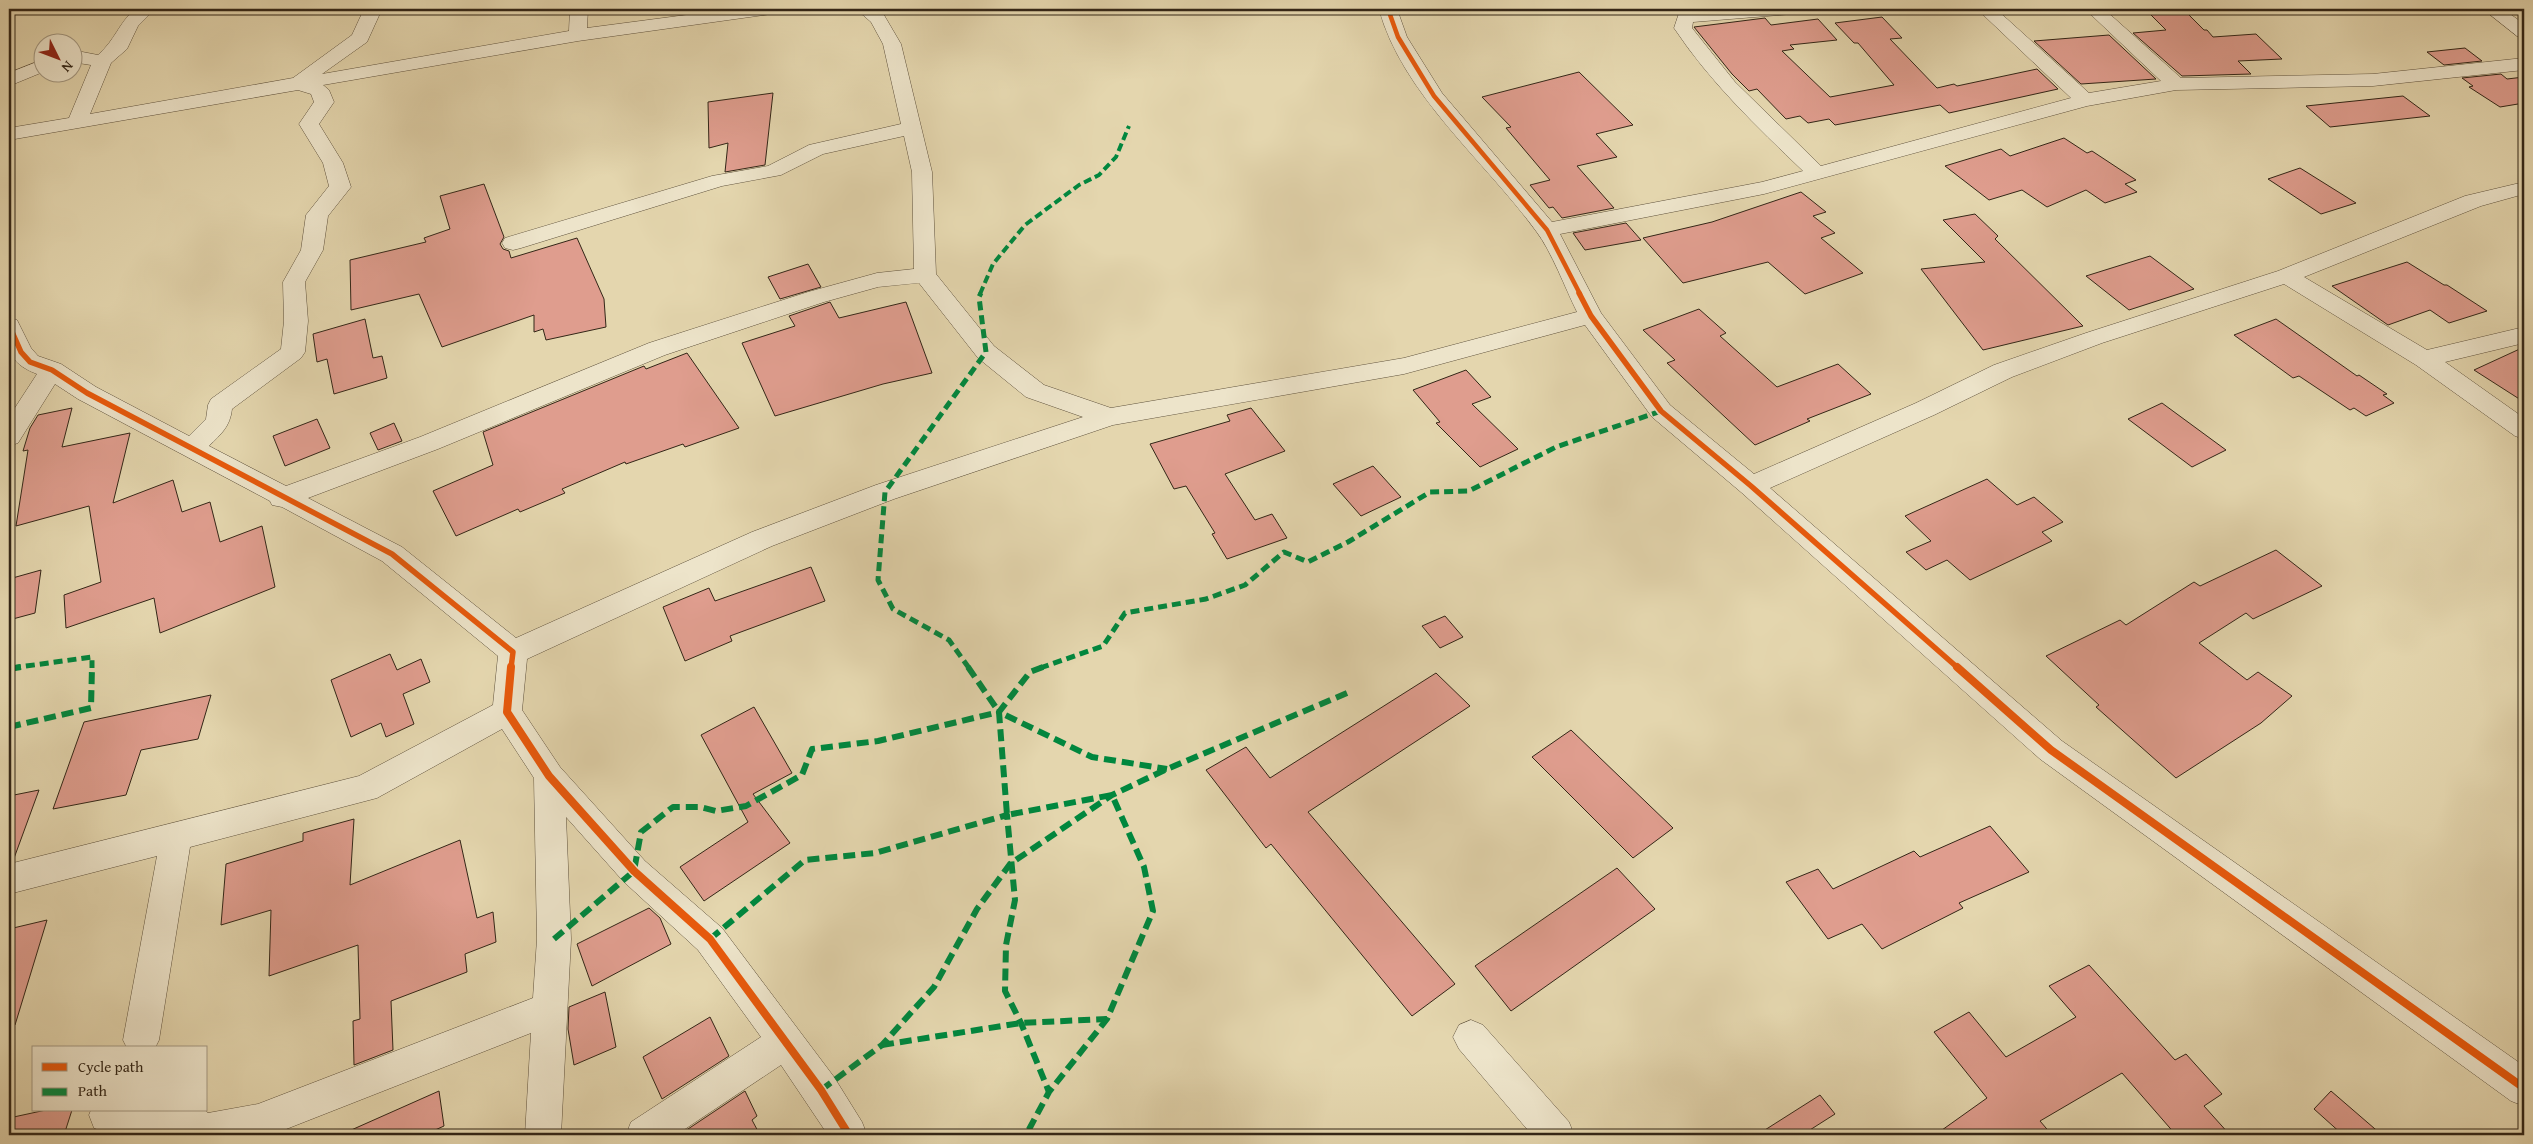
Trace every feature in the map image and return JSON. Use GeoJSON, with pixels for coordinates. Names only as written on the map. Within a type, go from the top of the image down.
{"type":"FeatureCollection","features":[{"type":"Feature","properties":{"kind":"street"},"geometry":{"type":"LineString","coordinates":[[77,122],[102,61],[120,45],[130,22],[146,9]]}},
{"type":"Feature","properties":{"kind":"street"},"geometry":{"type":"LineString","coordinates":[[297,83],[360,38],[372,9]]}},
{"type":"Feature","properties":{"kind":"street"},"geometry":{"type":"LineString","coordinates":[[578,35],[579,9]]}},
{"type":"Feature","properties":{"kind":"street"},"geometry":{"type":"LineString","coordinates":[[9,134],[705,13],[771,9]]}},
{"type":"Feature","properties":{"kind":"street"},"geometry":{"type":"LineString","coordinates":[[865,9],[878,19],[892,44],[922,172],[925,275],[986,352],[1035,391],[1110,417]]}},
{"type":"Feature","properties":{"kind":"street"},"geometry":{"type":"LineString","coordinates":[[1388,9],[1398,37],[1434,96],[1548,230],[1591,316],[1661,411],[1751,486],[2050,750],[2524,1088]]}},
{"type":"Feature","properties":{"kind":"street"},"geometry":{"type":"LineString","coordinates":[[1792,9],[1685,18],[1683,28],[1692,42],[1751,110],[1817,173]]}},
{"type":"Feature","properties":{"kind":"street"},"geometry":{"type":"LineString","coordinates":[[1986,9],[2085,100]]}},
{"type":"Feature","properties":{"kind":"street"},"geometry":{"type":"LineString","coordinates":[[2094,9],[2176,84]]}},
{"type":"Feature","properties":{"kind":"street"},"geometry":{"type":"LineString","coordinates":[[2492,9],[2524,32]]}},
{"type":"Feature","properties":{"kind":"street"},"geometry":{"type":"LineString","coordinates":[[360,38],[372,71]]}},
{"type":"Feature","properties":{"kind":"street"},"geometry":{"type":"LineString","coordinates":[[82,58],[102,61]]}},
{"type":"Feature","properties":{"kind":"street"},"geometry":{"type":"LineString","coordinates":[[1548,230],[1764,188],[2085,100],[2176,84],[2373,80],[2524,64]]}},
{"type":"Feature","properties":{"kind":"street"},"geometry":{"type":"LineString","coordinates":[[9,80],[32,70]]}},
{"type":"Feature","properties":{"kind":"street"},"geometry":{"type":"LineString","coordinates":[[192,448],[218,422],[220,405],[294,352],[296,321],[294,282],[312,250],[317,215],[340,186],[333,163],[309,124],[324,102],[319,90],[297,83]]}},
{"type":"Feature","properties":{"kind":"street"},"geometry":{"type":"LineString","coordinates":[[513,243],[719,180],[774,171],[816,150],[912,128]]}},
{"type":"Feature","properties":{"kind":"street"},"geometry":{"type":"LineString","coordinates":[[1751,486],[1917,413],[2003,371],[2094,338],[2286,276],[2473,201],[2524,188]]}},
{"type":"Feature","properties":{"kind":"street"},"geometry":{"type":"LineString","coordinates":[[281,498],[429,443],[657,349],[878,280],[925,275]]}},
{"type":"Feature","properties":{"kind":"street"},"geometry":{"type":"LineString","coordinates":[[2286,276],[2424,359],[2524,430]]}},
{"type":"Feature","properties":{"kind":"street"},"geometry":{"type":"LineString","coordinates":[[513,652],[762,539],[885,492],[1110,417],[1404,366],[1591,316]]}},
{"type":"Feature","properties":{"kind":"street"},"geometry":{"type":"LineString","coordinates":[[9,325],[21,352],[30,362],[52,370],[87,393],[192,448],[281,498],[392,554],[513,652]]}},
{"type":"Feature","properties":{"kind":"street"},"geometry":{"type":"LineString","coordinates":[[2424,359],[2524,336]]}},
{"type":"Feature","properties":{"kind":"street"},"geometry":{"type":"LineString","coordinates":[[9,437],[52,370]]}},
{"type":"Feature","properties":{"kind":"street"},"geometry":{"type":"LineString","coordinates":[[513,652],[507,712],[548,776],[634,871],[710,939],[821,1090],[849,1135]]}},
{"type":"Feature","properties":{"kind":"street"},"geometry":{"type":"LineString","coordinates":[[9,879],[366,788],[507,712]]}},
{"type":"Feature","properties":{"kind":"street"},"geometry":{"type":"LineString","coordinates":[[543,1135],[554,939],[548,776]]}},
{"type":"Feature","properties":{"kind":"street"},"geometry":{"type":"LineString","coordinates":[[141,1040],[176,837]]}},
{"type":"Feature","properties":{"kind":"street"},"geometry":{"type":"LineString","coordinates":[[106,1115],[181,1114],[203,1132],[258,1122],[551,1008]]}},
{"type":"Feature","properties":{"kind":"street"},"geometry":{"type":"LineString","coordinates":[[1471,1037],[1556,1135]]}},
{"type":"Feature","properties":{"kind":"street"},"geometry":{"type":"LineString","coordinates":[[644,1135],[784,1042]]}},
{"type":"Feature","properties":{"kind":"building"},"geometry":{"type":"Polygon","coordinates":[[[2145,9],[2183,9],[2213,37],[2256,34],[2282,59],[2238,61],[2251,74],[2182,76],[2133,33],[2166,30],[2145,9]]]}},
{"type":"Feature","properties":{"kind":"building"},"geometry":{"type":"Polygon","coordinates":[[[1882,17],[1902,38],[1890,39],[1937,88],[1954,84],[1957,86],[2037,69],[2058,89],[1949,113],[1940,105],[1835,125],[1829,119],[1808,123],[1800,116],[1786,119],[1757,89],[1749,91],[1732,74],[1694,27],[1765,18],[1771,25],[1818,19],[1837,40],[1790,45],[1794,49],[1782,51],[1830,97],[1894,85],[1858,43],[1854,43],[1835,23],[1882,17]]]}},
{"type":"Feature","properties":{"kind":"building"},"geometry":{"type":"Polygon","coordinates":[[[2109,35],[2156,79],[2081,84],[2034,41],[2109,35]]]}},
{"type":"Feature","properties":{"kind":"building"},"geometry":{"type":"Polygon","coordinates":[[[2465,48],[2482,61],[2444,65],[2427,52],[2465,48]]]}},
{"type":"Feature","properties":{"kind":"building"},"geometry":{"type":"Polygon","coordinates":[[[1579,72],[1633,125],[1596,134],[1617,157],[1577,166],[1614,208],[1562,218],[1553,207],[1549,208],[1530,185],[1550,180],[1506,128],[1511,127],[1482,97],[1579,72]]]}},
{"type":"Feature","properties":{"kind":"building"},"geometry":{"type":"Polygon","coordinates":[[[2501,74],[2507,79],[2524,77],[2524,103],[2500,107],[2469,87],[2473,86],[2462,78],[2501,74]]]}},
{"type":"Feature","properties":{"kind":"building"},"geometry":{"type":"Polygon","coordinates":[[[773,93],[765,165],[725,172],[728,143],[709,148],[708,102],[773,93]]]}},
{"type":"Feature","properties":{"kind":"building"},"geometry":{"type":"Polygon","coordinates":[[[2403,96],[2430,116],[2330,127],[2306,106],[2403,96]]]}},
{"type":"Feature","properties":{"kind":"building"},"geometry":{"type":"Polygon","coordinates":[[[2064,138],[2087,153],[2092,151],[2136,180],[2125,184],[2137,192],[2105,203],[2086,190],[2047,207],[2022,190],[1989,200],[1945,166],[2001,149],[2010,156],[2064,138]]]}},
{"type":"Feature","properties":{"kind":"building"},"geometry":{"type":"Polygon","coordinates":[[[2300,168],[2356,203],[2321,214],[2268,179],[2300,168]]]}},
{"type":"Feature","properties":{"kind":"building"},"geometry":{"type":"Polygon","coordinates":[[[484,184],[504,237],[500,244],[503,249],[509,251],[511,258],[577,238],[604,299],[606,327],[546,340],[543,329],[534,332],[534,315],[442,347],[419,294],[351,310],[350,260],[426,242],[424,238],[450,229],[440,196],[484,184]]]}},
{"type":"Feature","properties":{"kind":"building"},"geometry":{"type":"Polygon","coordinates":[[[1801,192],[1826,212],[1813,216],[1835,233],[1821,238],[1863,273],[1805,294],[1768,262],[1683,283],[1643,238],[1712,222],[1801,192]]]}},
{"type":"Feature","properties":{"kind":"building"},"geometry":{"type":"Polygon","coordinates":[[[1975,214],[1998,236],[1995,239],[2083,326],[1983,350],[1921,269],[1985,262],[1943,220],[1975,214]]]}},
{"type":"Feature","properties":{"kind":"building"},"geometry":{"type":"Polygon","coordinates":[[[1626,223],[1641,240],[1585,250],[1573,233],[1626,223]]]}},
{"type":"Feature","properties":{"kind":"building"},"geometry":{"type":"Polygon","coordinates":[[[2150,256],[2194,289],[2129,310],[2086,276],[2150,256]]]}},
{"type":"Feature","properties":{"kind":"building"},"geometry":{"type":"Polygon","coordinates":[[[2407,262],[2487,311],[2449,323],[2430,310],[2388,325],[2332,286],[2407,262]]]}},
{"type":"Feature","properties":{"kind":"building"},"geometry":{"type":"Polygon","coordinates":[[[808,264],[821,287],[780,299],[768,277],[808,264]]]}},
{"type":"Feature","properties":{"kind":"building"},"geometry":{"type":"Polygon","coordinates":[[[830,302],[839,318],[906,302],[932,373],[883,384],[775,416],[742,343],[795,326],[789,316],[830,302]]]}},
{"type":"Feature","properties":{"kind":"building"},"geometry":{"type":"Polygon","coordinates":[[[1699,309],[1726,333],[1720,336],[1777,387],[1838,364],[1871,394],[1807,419],[1810,421],[1755,445],[1667,363],[1675,360],[1643,330],[1699,309]]]}},
{"type":"Feature","properties":{"kind":"building"},"geometry":{"type":"Polygon","coordinates":[[[365,319],[373,358],[382,356],[387,378],[334,394],[327,359],[317,362],[313,334],[365,319]]]}},
{"type":"Feature","properties":{"kind":"building"},"geometry":{"type":"Polygon","coordinates":[[[2276,319],[2357,376],[2359,375],[2387,394],[2383,395],[2394,403],[2366,416],[2354,408],[2350,410],[2299,376],[2293,378],[2234,335],[2276,319]]]}},
{"type":"Feature","properties":{"kind":"building"},"geometry":{"type":"Polygon","coordinates":[[[2524,347],[2524,402],[2474,370],[2524,347]]]}},
{"type":"Feature","properties":{"kind":"building"},"geometry":{"type":"Polygon","coordinates":[[[687,353],[739,428],[685,447],[683,444],[626,464],[625,462],[562,489],[565,493],[520,512],[518,509],[456,536],[433,491],[493,465],[483,432],[644,366],[646,369],[687,353]]]}},
{"type":"Feature","properties":{"kind":"building"},"geometry":{"type":"Polygon","coordinates":[[[1466,370],[1491,397],[1472,404],[1518,449],[1480,467],[1436,423],[1440,422],[1413,390],[1466,370]]]}},
{"type":"Feature","properties":{"kind":"building"},"geometry":{"type":"Polygon","coordinates":[[[2162,403],[2226,450],[2192,467],[2128,419],[2162,403]]]}},
{"type":"Feature","properties":{"kind":"building"},"geometry":{"type":"Polygon","coordinates":[[[72,408],[62,447],[130,433],[113,503],[173,480],[182,512],[210,502],[220,542],[262,526],[275,587],[160,633],[154,598],[66,628],[64,595],[101,582],[89,506],[16,526],[28,450],[23,451],[30,428],[38,415],[72,408]]]}},
{"type":"Feature","properties":{"kind":"building"},"geometry":{"type":"Polygon","coordinates":[[[1251,408],[1285,451],[1225,474],[1255,520],[1272,514],[1287,538],[1227,559],[1212,534],[1215,533],[1186,486],[1174,489],[1150,444],[1230,421],[1227,415],[1251,408]]]}},
{"type":"Feature","properties":{"kind":"building"},"geometry":{"type":"Polygon","coordinates":[[[317,419],[330,448],[285,466],[273,436],[317,419]]]}},
{"type":"Feature","properties":{"kind":"building"},"geometry":{"type":"Polygon","coordinates":[[[394,423],[402,441],[378,450],[370,433],[394,423]]]}},
{"type":"Feature","properties":{"kind":"building"},"geometry":{"type":"Polygon","coordinates":[[[1373,466],[1401,497],[1361,516],[1333,484],[1373,466]]]}},
{"type":"Feature","properties":{"kind":"building"},"geometry":{"type":"Polygon","coordinates":[[[1987,479],[2017,505],[2034,497],[2063,522],[2042,532],[2052,541],[1970,580],[1947,560],[1926,570],[1906,552],[1931,541],[1905,516],[1987,479]]]}},
{"type":"Feature","properties":{"kind":"building"},"geometry":{"type":"Polygon","coordinates":[[[2276,550],[2322,586],[2253,619],[2246,613],[2199,643],[2247,680],[2258,672],[2292,696],[2261,723],[2176,778],[2096,707],[2099,705],[2046,656],[2120,620],[2126,625],[2194,582],[2200,586],[2276,550]]]}},
{"type":"Feature","properties":{"kind":"building"},"geometry":{"type":"Polygon","coordinates":[[[811,567],[825,601],[730,636],[732,641],[685,661],[663,607],[709,588],[715,601],[811,567]]]}},
{"type":"Feature","properties":{"kind":"building"},"geometry":{"type":"Polygon","coordinates":[[[41,570],[35,613],[9,620],[9,579],[41,570]]]}},
{"type":"Feature","properties":{"kind":"building"},"geometry":{"type":"Polygon","coordinates":[[[1445,616],[1463,637],[1440,648],[1422,626],[1445,616]]]}},
{"type":"Feature","properties":{"kind":"building"},"geometry":{"type":"Polygon","coordinates":[[[390,654],[397,670],[421,659],[430,682],[403,694],[414,724],[386,737],[381,723],[351,737],[331,680],[390,654]]]}},
{"type":"Feature","properties":{"kind":"building"},"geometry":{"type":"Polygon","coordinates":[[[1436,673],[1470,706],[1308,812],[1455,984],[1412,1016],[1271,844],[1266,848],[1206,770],[1246,747],[1270,778],[1436,673]]]}},
{"type":"Feature","properties":{"kind":"building"},"geometry":{"type":"Polygon","coordinates":[[[211,695],[198,739],[141,750],[126,795],[53,809],[84,722],[211,695]]]}},
{"type":"Feature","properties":{"kind":"building"},"geometry":{"type":"Polygon","coordinates":[[[754,707],[792,773],[753,794],[790,843],[704,901],[680,867],[748,822],[701,735],[754,707]]]}},
{"type":"Feature","properties":{"kind":"building"},"geometry":{"type":"Polygon","coordinates":[[[1571,730],[1673,828],[1633,858],[1532,757],[1571,730]]]}},
{"type":"Feature","properties":{"kind":"building"},"geometry":{"type":"Polygon","coordinates":[[[39,790],[13,861],[9,862],[9,796],[39,790]]]}},
{"type":"Feature","properties":{"kind":"building"},"geometry":{"type":"Polygon","coordinates":[[[354,819],[350,885],[460,840],[477,918],[493,912],[496,942],[465,954],[467,972],[391,1001],[393,1050],[354,1065],[353,1021],[360,1019],[358,945],[269,976],[271,910],[221,925],[226,864],[303,841],[303,833],[354,819]]]}},
{"type":"Feature","properties":{"kind":"building"},"geometry":{"type":"Polygon","coordinates":[[[1990,826],[2029,872],[1959,903],[1963,908],[1882,949],[1862,924],[1828,939],[1786,882],[1818,869],[1833,889],[1914,851],[1920,857],[1990,826]]]}},
{"type":"Feature","properties":{"kind":"building"},"geometry":{"type":"Polygon","coordinates":[[[1617,868],[1655,909],[1511,1011],[1475,966],[1617,868]]]}},
{"type":"Feature","properties":{"kind":"building"},"geometry":{"type":"Polygon","coordinates":[[[649,908],[660,918],[671,944],[592,986],[577,944],[649,908]]]}},
{"type":"Feature","properties":{"kind":"building"},"geometry":{"type":"Polygon","coordinates":[[[47,920],[15,1025],[9,1024],[9,929],[47,920]]]}},
{"type":"Feature","properties":{"kind":"building"},"geometry":{"type":"Polygon","coordinates":[[[2089,965],[2175,1060],[2186,1054],[2222,1094],[2204,1106],[2230,1135],[2176,1135],[2122,1073],[2040,1121],[2052,1135],[1935,1135],[1987,1098],[1934,1032],[1969,1012],[2006,1057],[2076,1017],[2049,986],[2089,965]]]}},
{"type":"Feature","properties":{"kind":"building"},"geometry":{"type":"Polygon","coordinates":[[[605,992],[616,1047],[574,1065],[568,1029],[569,1007],[605,992]]]}},
{"type":"Feature","properties":{"kind":"building"},"geometry":{"type":"Polygon","coordinates":[[[710,1017],[729,1056],[662,1099],[643,1057],[710,1017]]]}},
{"type":"Feature","properties":{"kind":"building"},"geometry":{"type":"Polygon","coordinates":[[[439,1091],[444,1126],[424,1135],[340,1135],[439,1091]]]}},
{"type":"Feature","properties":{"kind":"building"},"geometry":{"type":"Polygon","coordinates":[[[745,1091],[757,1116],[752,1120],[760,1135],[679,1135],[745,1091]]]}},
{"type":"Feature","properties":{"kind":"building"},"geometry":{"type":"Polygon","coordinates":[[[2331,1091],[2382,1135],[2343,1135],[2314,1109],[2331,1091]]]}},
{"type":"Feature","properties":{"kind":"building"},"geometry":{"type":"Polygon","coordinates":[[[1820,1095],[1835,1114],[1802,1135],[1757,1135],[1820,1095]]]}},
{"type":"Feature","properties":{"kind":"building"},"geometry":{"type":"Polygon","coordinates":[[[37,1112],[71,1112],[64,1135],[9,1135],[9,1118],[37,1112]]]}},
{"type":"Feature","properties":{"kind":"marked path"},"geometry":{"type":"LineString","coordinates":[[1026,1135],[1049,1092],[1107,1019],[1130,969],[1153,911],[1144,867],[1112,795],[1007,815],[999,712],[949,640],[893,609],[878,580],[885,492],[986,352],[979,297],[993,264],[1025,225],[1079,185],[1099,175],[1116,157],[1129,126]]}},
{"type":"Feature","properties":{"kind":"marked path"},"geometry":{"type":"LineString","coordinates":[[1167,769],[1092,757],[999,712],[1030,672],[1103,646],[1125,613],[1206,599],[1245,585],[1284,552],[1308,562],[1348,542],[1430,492],[1469,491],[1556,447],[1661,411]]}},
{"type":"Feature","properties":{"kind":"marked path"},"geometry":{"type":"LineString","coordinates":[[9,669],[92,657],[91,708],[9,727]]}},
{"type":"Feature","properties":{"kind":"marked path"},"geometry":{"type":"LineString","coordinates":[[821,1090],[882,1045],[934,987],[977,909],[1010,864],[1112,795],[1167,769],[1347,693]]}},
{"type":"Feature","properties":{"kind":"marked path"},"geometry":{"type":"LineString","coordinates":[[554,939],[634,871],[641,832],[673,807],[700,807],[716,811],[746,806],[802,775],[812,749],[878,741],[999,712]]}},
{"type":"Feature","properties":{"kind":"marked path"},"geometry":{"type":"LineString","coordinates":[[710,939],[805,860],[875,853],[1007,815],[1015,900],[1006,945],[1005,991],[1021,1023],[1049,1092]]}},
{"type":"Feature","properties":{"kind":"marked path"},"geometry":{"type":"LineString","coordinates":[[882,1045],[1021,1023],[1107,1019]]}},
{"type":"Feature","properties":{"kind":"cycle path"},"geometry":{"type":"LineString","coordinates":[[1388,9],[1398,37],[1434,96],[1547,230],[1591,316],[1661,411],[1751,486],[2051,750],[2524,1088]]}},
{"type":"Feature","properties":{"kind":"cycle path"},"geometry":{"type":"LineString","coordinates":[[9,325],[21,352],[30,362],[52,370],[87,393],[392,554],[513,652],[507,712],[549,776],[634,871],[710,939],[821,1090],[849,1135]]}}]}
